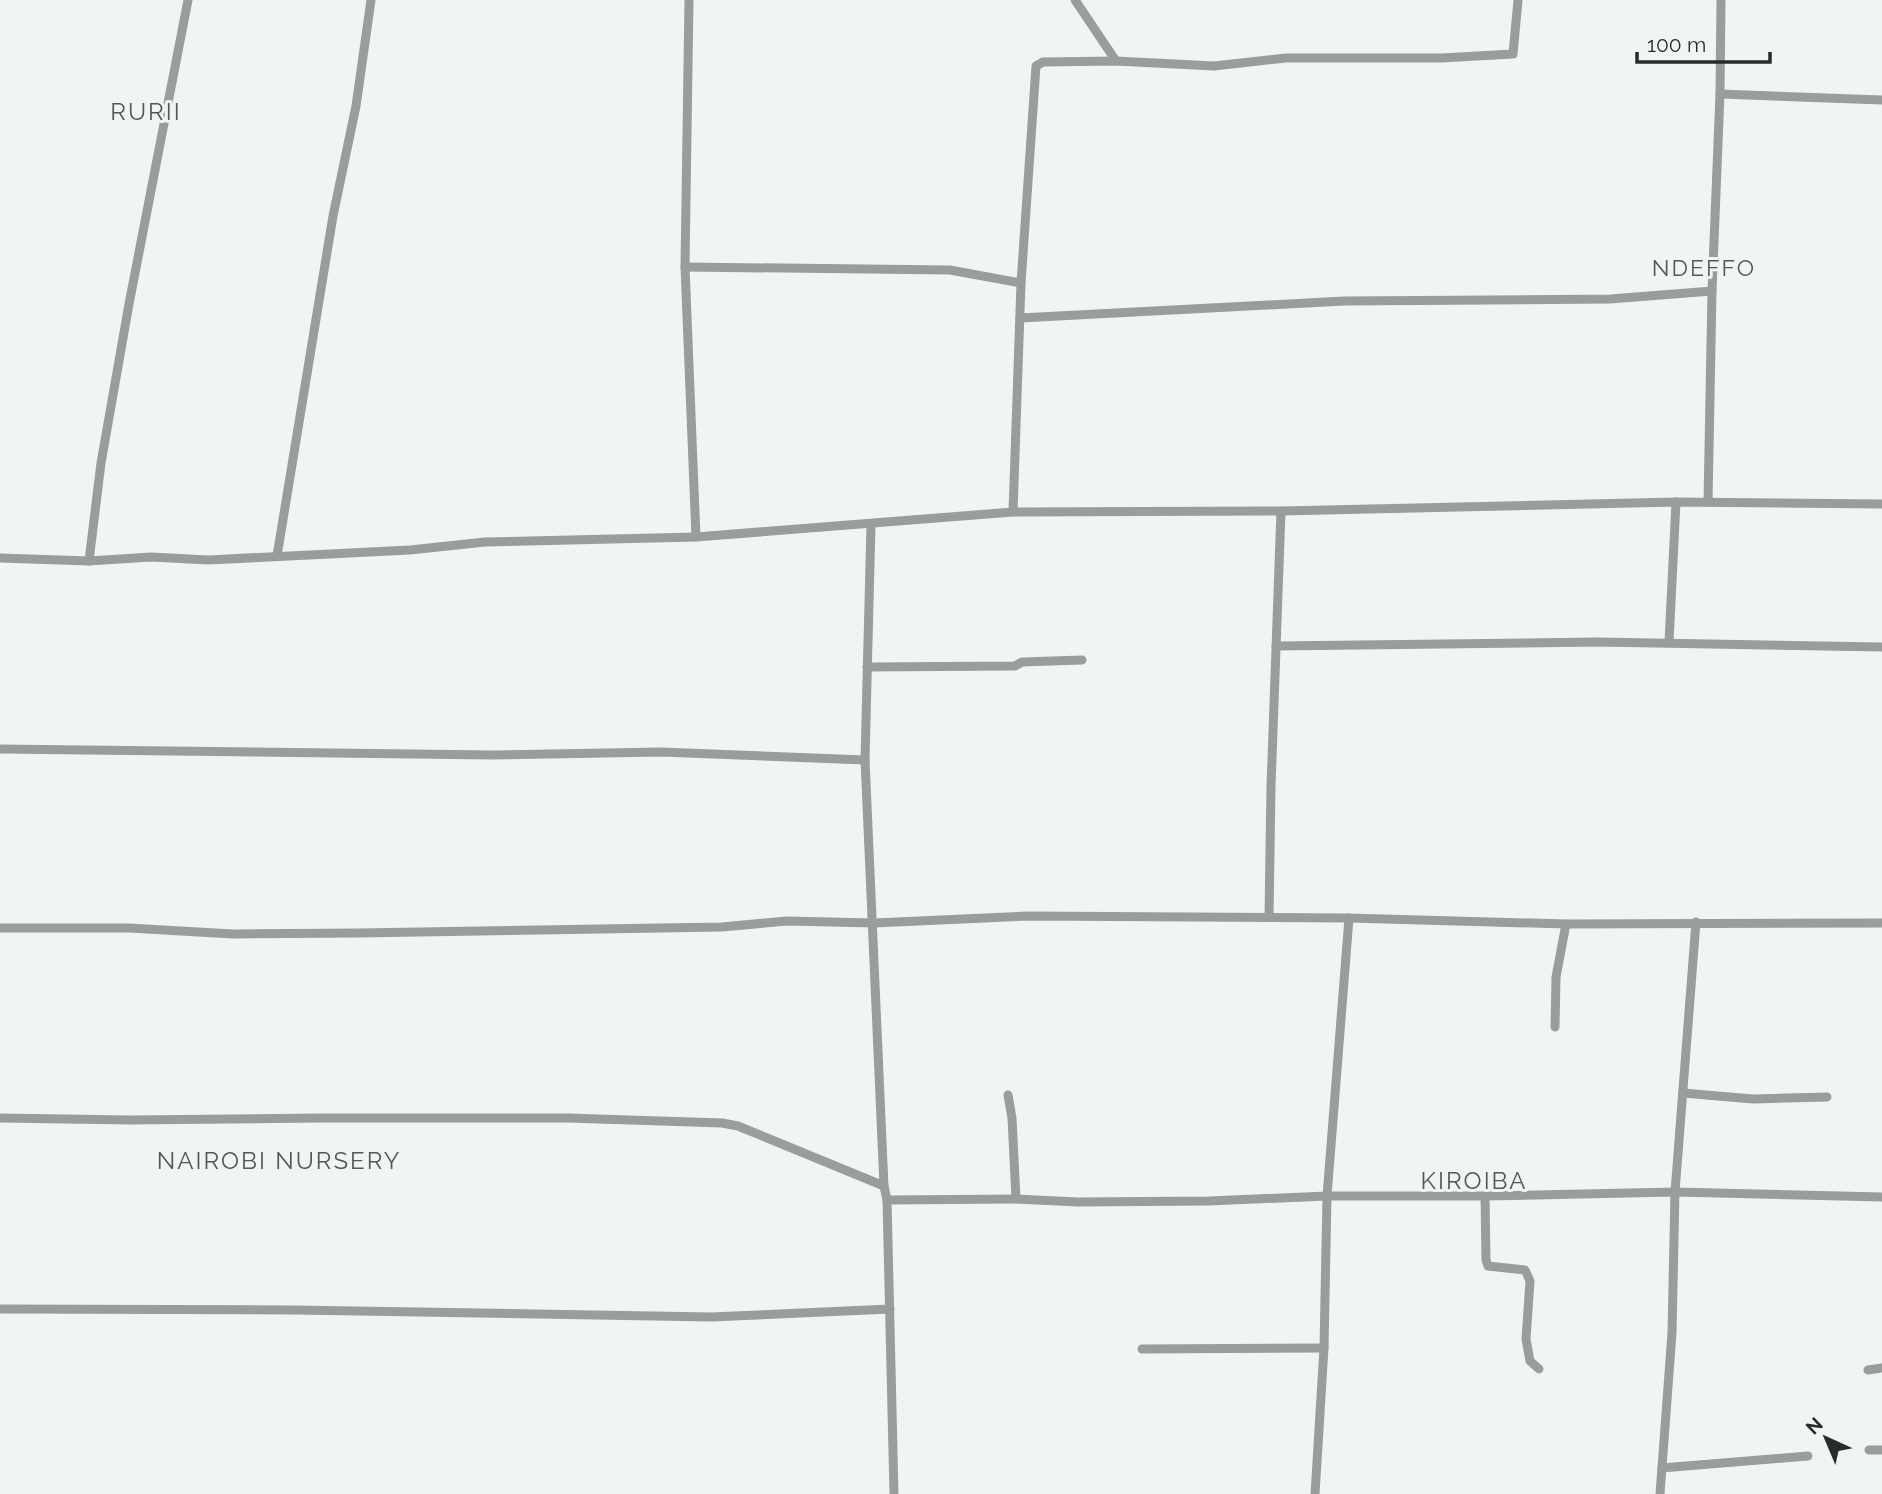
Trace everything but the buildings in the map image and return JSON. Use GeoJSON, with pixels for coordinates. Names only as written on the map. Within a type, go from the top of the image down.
{"type":"FeatureCollection","features":[{"type":"Feature","properties":{"kind":"street"},"geometry":{"type":"LineString","coordinates":[[89,561],[101,463],[188,0]]}},
{"type":"Feature","properties":{"kind":"street"},"geometry":{"type":"LineString","coordinates":[[277,556],[332,216],[356,106],[371,0]]}},
{"type":"Feature","properties":{"kind":"street"},"geometry":{"type":"LineString","coordinates":[[689,0],[685,267],[696,537]]}},
{"type":"Feature","properties":{"kind":"street"},"geometry":{"type":"LineString","coordinates":[[1075,0],[1116,61]]}},
{"type":"Feature","properties":{"kind":"street"},"geometry":{"type":"LineString","coordinates":[[1013,512],[1021,284],[1036,66],[1043,62],[1116,61],[1214,66],[1286,58],[1441,58],[1513,54],[1518,0]]}},
{"type":"Feature","properties":{"kind":"street"},"geometry":{"type":"LineString","coordinates":[[1708,502],[1721,0]]}},
{"type":"Feature","properties":{"kind":"street"},"geometry":{"type":"LineString","coordinates":[[1720,94],[1882,100]]}},
{"type":"Feature","properties":{"kind":"street"},"geometry":{"type":"LineString","coordinates":[[685,267],[950,270],[1021,284]]}},
{"type":"Feature","properties":{"kind":"street"},"geometry":{"type":"LineString","coordinates":[[1020,318],[1344,301],[1610,299],[1712,291]]}},
{"type":"Feature","properties":{"kind":"street"},"geometry":{"type":"LineString","coordinates":[[0,558],[89,561],[151,557],[208,560],[410,550],[485,542],[696,537],[1013,512],[1281,511],[1675,502],[1882,504]]}},
{"type":"Feature","properties":{"kind":"street"},"geometry":{"type":"LineString","coordinates":[[1669,642],[1675,502]]}},
{"type":"Feature","properties":{"kind":"street"},"geometry":{"type":"LineString","coordinates":[[1269,917],[1281,511]]}},
{"type":"Feature","properties":{"kind":"street"},"geometry":{"type":"LineString","coordinates":[[871,524],[865,760],[884,1186],[887,1200],[894,1494]]}},
{"type":"Feature","properties":{"kind":"street"},"geometry":{"type":"LineString","coordinates":[[1276,646],[1669,642],[1882,647]]}},
{"type":"Feature","properties":{"kind":"street"},"geometry":{"type":"LineString","coordinates":[[867,667],[1015,666],[1022,662],[1082,660]]}},
{"type":"Feature","properties":{"kind":"street"},"geometry":{"type":"LineString","coordinates":[[0,749],[492,755],[661,752],[865,760]]}},
{"type":"Feature","properties":{"kind":"street"},"geometry":{"type":"LineString","coordinates":[[0,928],[129,928],[233,934],[359,933],[722,927],[787,920],[874,923],[1028,916],[1349,918],[1566,924],[1882,923]]}},
{"type":"Feature","properties":{"kind":"street"},"geometry":{"type":"LineString","coordinates":[[1315,1494],[1324,1348],[1327,1196],[1349,918]]}},
{"type":"Feature","properties":{"kind":"street"},"geometry":{"type":"LineString","coordinates":[[1660,1494],[1672,1333],[1675,1192],[1696,922]]}},
{"type":"Feature","properties":{"kind":"street"},"geometry":{"type":"LineString","coordinates":[[1555,1027],[1556,977],[1566,924]]}},
{"type":"Feature","properties":{"kind":"street"},"geometry":{"type":"LineString","coordinates":[[1683,1093],[1752,1099],[1827,1097]]}},
{"type":"Feature","properties":{"kind":"street"},"geometry":{"type":"LineString","coordinates":[[1008,1095],[1012,1118],[1016,1199]]}},
{"type":"Feature","properties":{"kind":"street"},"geometry":{"type":"LineString","coordinates":[[0,1118],[568,1118],[722,1123],[738,1126],[884,1186]]}},
{"type":"Feature","properties":{"kind":"street"},"geometry":{"type":"LineString","coordinates":[[887,1200],[1209,1201],[1327,1196],[1675,1192],[1882,1196]]}},
{"type":"Feature","properties":{"kind":"street"},"geometry":{"type":"LineString","coordinates":[[1485,1196],[1486,1260],[1488,1266],[1525,1270],[1530,1281],[1526,1339],[1530,1361],[1539,1369]]}},
{"type":"Feature","properties":{"kind":"street"},"geometry":{"type":"LineString","coordinates":[[0,1309],[295,1310],[711,1317],[890,1309]]}},
{"type":"Feature","properties":{"kind":"street"},"geometry":{"type":"LineString","coordinates":[[1142,1349],[1324,1348]]}},
{"type":"Feature","properties":{"kind":"street"},"geometry":{"type":"LineString","coordinates":[[1868,1370],[1882,1368]]}},
{"type":"Feature","properties":{"kind":"street"},"geometry":{"type":"LineString","coordinates":[[1869,1450],[1882,1450]]}},
{"type":"Feature","properties":{"kind":"street"},"geometry":{"type":"LineString","coordinates":[[1662,1468],[1808,1456]]}},
{"type":"Feature","properties":{"kind":"district","name":"RURII"},"geometry":{"type":"Point","coordinates":[146,112]}},
{"type":"Feature","properties":{"kind":"district","name":"NDEFFO"},"geometry":{"type":"Point","coordinates":[1704,268]}},
{"type":"Feature","properties":{"kind":"district","name":"NAIROBI NURSERY"},"geometry":{"type":"Point","coordinates":[279,1161]}},
{"type":"Feature","properties":{"kind":"district","name":"KIROIBA"},"geometry":{"type":"Point","coordinates":[1474,1181]}}]}
